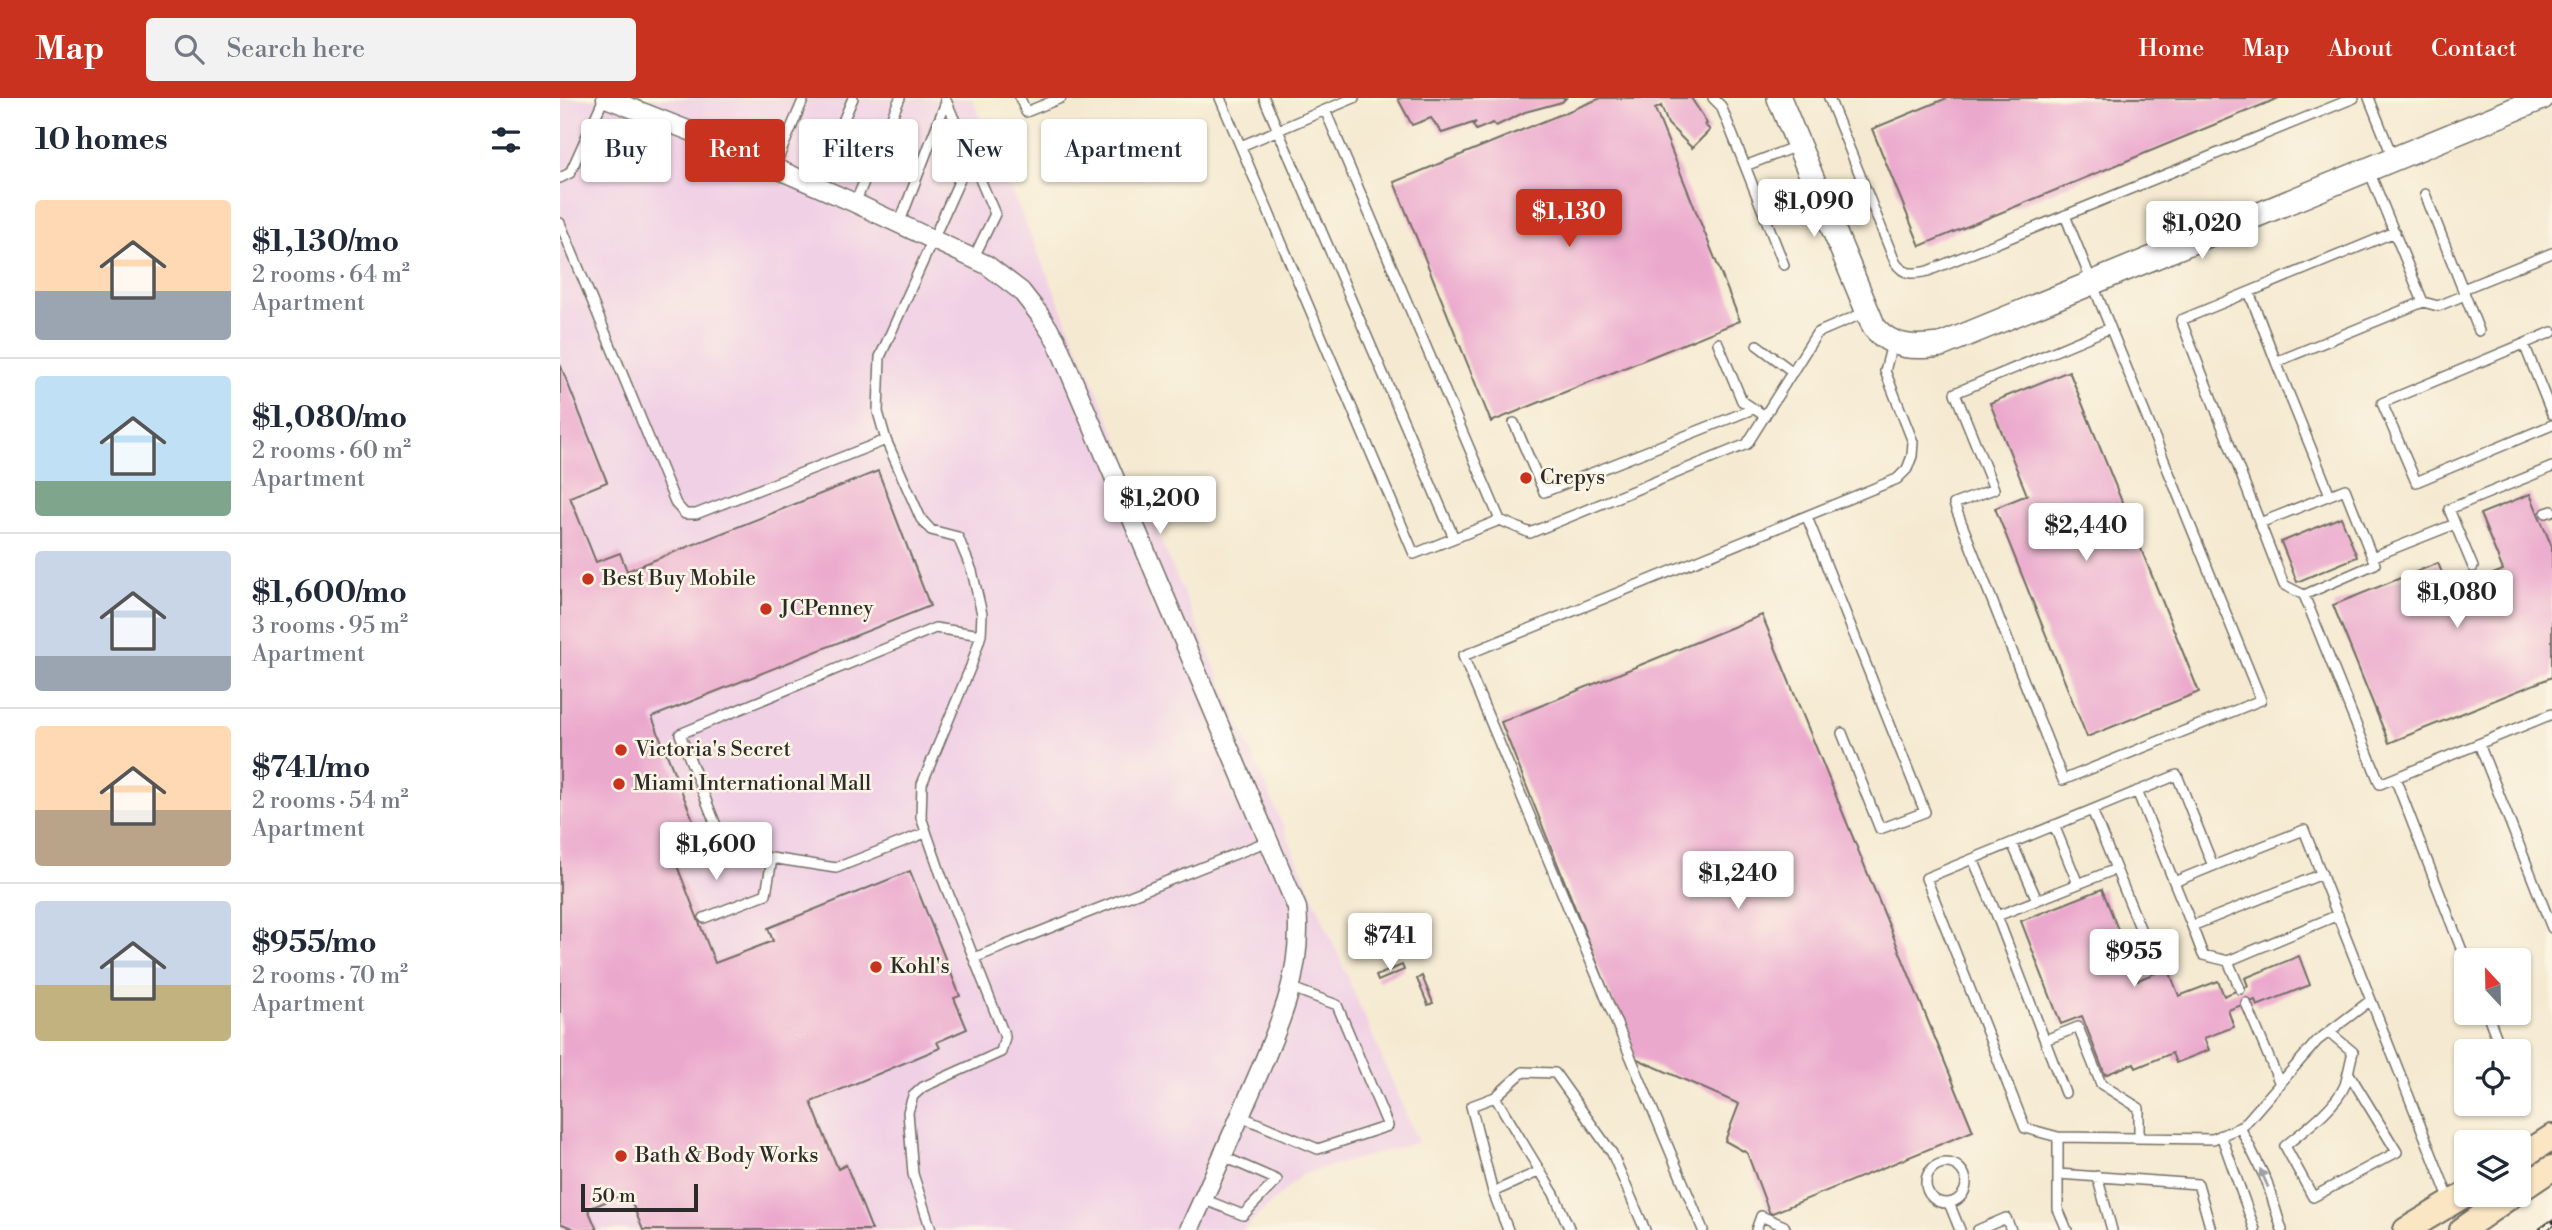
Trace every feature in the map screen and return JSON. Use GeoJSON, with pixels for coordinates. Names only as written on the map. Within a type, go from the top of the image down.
{"type":"FeatureCollection","features":[{"type":"Feature","properties":{"kind":"main road"},"geometry":{"type":"LineString","coordinates":[[2531,1151],[2552,1137]]}},
{"type":"Feature","properties":{"kind":"main road"},"geometry":{"type":"LineString","coordinates":[[2531,1182],[2552,1168]]}},
{"type":"Feature","properties":{"kind":"main road"},"geometry":{"type":"LineString","coordinates":[[2406,1230],[2454,1202]]}},
{"type":"Feature","properties":{"kind":"main road"},"geometry":{"type":"LineString","coordinates":[[2462,1230],[2495,1207]]}},
{"type":"Feature","properties":{"kind":"street"},"geometry":{"type":"LineString","coordinates":[[605,98],[685,131]]}},
{"type":"Feature","properties":{"kind":"street"},"geometry":{"type":"LineString","coordinates":[[1779,98],[1874,327],[1882,337],[1892,342],[1917,348],[1941,345],[2542,98]]}},
{"type":"Feature","properties":{"kind":"street"},"geometry":{"type":"LineString","coordinates":[[785,173],[987,265],[1021,291],[1040,313],[1056,340],[1297,908],[1299,930],[1292,988],[1277,1032],[1189,1230]]}},
{"type":"Feature","properties":{"kind":"lane"},"geometry":{"type":"LineString","coordinates":[[560,178],[570,173],[605,98]]}},
{"type":"Feature","properties":{"kind":"lane"},"geometry":{"type":"LineString","coordinates":[[785,142],[804,98]]}},
{"type":"Feature","properties":{"kind":"lane"},"geometry":{"type":"LineString","coordinates":[[815,186],[853,98]]}},
{"type":"Feature","properties":{"kind":"lane"},"geometry":{"type":"LineString","coordinates":[[855,203],[900,98]]}},
{"type":"Feature","properties":{"kind":"lane"},"geometry":{"type":"LineString","coordinates":[[1020,98],[1026,112],[1061,98]]}},
{"type":"Feature","properties":{"kind":"lane"},"geometry":{"type":"LineString","coordinates":[[1220,98],[1414,554],[1500,520]]}},
{"type":"Feature","properties":{"kind":"lane"},"geometry":{"type":"LineString","coordinates":[[1264,98],[1454,538]]}},
{"type":"Feature","properties":{"kind":"lane"},"geometry":{"type":"LineString","coordinates":[[1241,146],[1354,98]]}},
{"type":"Feature","properties":{"kind":"lane"},"geometry":{"type":"LineString","coordinates":[[1713,98],[1721,106],[1784,265]]}},
{"type":"Feature","properties":{"kind":"lane"},"geometry":{"type":"LineString","coordinates":[[1829,98],[1895,262],[1905,273],[1914,274],[1928,271],[2354,98]]}},
{"type":"Feature","properties":{"kind":"lane"},"geometry":{"type":"LineString","coordinates":[[2369,98],[2394,159]]}},
{"type":"Feature","properties":{"kind":"lane"},"geometry":{"type":"LineString","coordinates":[[946,100],[954,119]]}},
{"type":"Feature","properties":{"kind":"lane"},"geometry":{"type":"LineString","coordinates":[[899,224],[946,100]]}},
{"type":"Feature","properties":{"kind":"lane"},"geometry":{"type":"LineString","coordinates":[[1325,110],[1500,520],[1530,533],[1748,444],[1817,333],[1868,311]]}},
{"type":"Feature","properties":{"kind":"lane"},"geometry":{"type":"LineString","coordinates":[[1745,166],[1799,145]]}},
{"type":"Feature","properties":{"kind":"lane"},"geometry":{"type":"LineString","coordinates":[[2369,169],[2423,302]]}},
{"type":"Feature","properties":{"kind":"lane"},"geometry":{"type":"LineString","coordinates":[[931,1230],[913,1174],[908,1112],[913,1096],[923,1087],[1001,1052],[1005,1037],[921,817],[922,784],[971,666],[981,635],[982,614],[972,571],[958,537],[931,530],[921,519],[886,440],[878,412],[880,357],[959,182]]}},
{"type":"Feature","properties":{"kind":"lane"},"geometry":{"type":"LineString","coordinates":[[973,259],[995,214],[981,182]]}},
{"type":"Feature","properties":{"kind":"lane"},"geometry":{"type":"LineString","coordinates":[[2425,194],[2479,331]]}},
{"type":"Feature","properties":{"kind":"lane"},"geometry":{"type":"LineString","coordinates":[[2065,215],[2261,700],[2063,780],[1954,504],[1994,489],[1955,393],[2110,328]]}},
{"type":"Feature","properties":{"kind":"lane"},"geometry":{"type":"LineString","coordinates":[[560,223],[676,504],[685,514],[696,514],[886,440]]}},
{"type":"Feature","properties":{"kind":"lane"},"geometry":{"type":"LineString","coordinates":[[2395,232],[2181,320],[2284,585],[2304,595],[2380,784],[2552,714]]}},
{"type":"Feature","properties":{"kind":"lane"},"geometry":{"type":"LineString","coordinates":[[2276,362],[2423,302],[2438,306],[2552,253]]}},
{"type":"Feature","properties":{"kind":"lane"},"geometry":{"type":"LineString","coordinates":[[2249,292],[2330,495]]}},
{"type":"Feature","properties":{"kind":"lane"},"geometry":{"type":"LineString","coordinates":[[2552,332],[2382,402],[2416,482],[2552,425]]}},
{"type":"Feature","properties":{"kind":"lane"},"geometry":{"type":"LineString","coordinates":[[1703,1230],[1463,656],[1897,479],[1907,469],[1913,442],[1885,372],[1892,342]]}},
{"type":"Feature","properties":{"kind":"lane"},"geometry":{"type":"LineString","coordinates":[[1718,343],[1742,401],[1765,416]]}},
{"type":"Feature","properties":{"kind":"lane"},"geometry":{"type":"LineString","coordinates":[[2524,344],[2552,414]]}},
{"type":"Feature","properties":{"kind":"lane"},"geometry":{"type":"LineString","coordinates":[[1757,345],[1793,372]]}},
{"type":"Feature","properties":{"kind":"lane"},"geometry":{"type":"LineString","coordinates":[[1514,423],[1544,492],[1753,409]]}},
{"type":"Feature","properties":{"kind":"lane"},"geometry":{"type":"LineString","coordinates":[[2473,567],[2449,509],[2552,467]]}},
{"type":"Feature","properties":{"kind":"lane"},"geometry":{"type":"LineString","coordinates":[[2260,523],[2345,489],[2375,564],[2304,595]]}},
{"type":"Feature","properties":{"kind":"lane"},"geometry":{"type":"LineString","coordinates":[[1807,517],[1925,811],[1880,829],[1842,733]]}},
{"type":"Feature","properties":{"kind":"lane"},"geometry":{"type":"LineString","coordinates":[[2372,557],[2455,524]]}},
{"type":"Feature","properties":{"kind":"lane"},"geometry":{"type":"LineString","coordinates":[[925,833],[836,868],[726,851],[680,734],[935,628],[981,635]]}},
{"type":"Feature","properties":{"kind":"lane"},"geometry":{"type":"LineString","coordinates":[[2479,744],[2552,928]]}},
{"type":"Feature","properties":{"kind":"lane"},"geometry":{"type":"LineString","coordinates":[[2213,866],[2176,775],[1926,878],[2025,1128],[2058,1137],[2213,1139],[2240,1128],[2317,1041],[2371,1000]]}},
{"type":"Feature","properties":{"kind":"lane"},"geometry":{"type":"LineString","coordinates":[[2395,778],[2461,948]]}},
{"type":"Feature","properties":{"kind":"lane"},"geometry":{"type":"LineString","coordinates":[[2137,791],[2203,955],[2228,961],[2337,915]]}},
{"type":"Feature","properties":{"kind":"lane"},"geometry":{"type":"LineString","coordinates":[[2092,810],[2153,960]]}},
{"type":"Feature","properties":{"kind":"lane"},"geometry":{"type":"LineString","coordinates":[[2054,825],[2077,884]]}},
{"type":"Feature","properties":{"kind":"lane"},"geometry":{"type":"LineString","coordinates":[[2174,882],[2304,830],[2371,1000],[2454,1188]]}},
{"type":"Feature","properties":{"kind":"lane"},"geometry":{"type":"LineString","coordinates":[[974,958],[1268,841]]}},
{"type":"Feature","properties":{"kind":"lane"},"geometry":{"type":"LineString","coordinates":[[2012,843],[2036,900]]}},
{"type":"Feature","properties":{"kind":"lane"},"geometry":{"type":"LineString","coordinates":[[704,918],[766,894],[772,859]]}},
{"type":"Feature","properties":{"kind":"lane"},"geometry":{"type":"LineString","coordinates":[[1973,859],[2065,1093]]}},
{"type":"Feature","properties":{"kind":"lane"},"geometry":{"type":"LineString","coordinates":[[1997,916],[2116,869]]}},
{"type":"Feature","properties":{"kind":"lane"},"geometry":{"type":"LineString","coordinates":[[2192,926],[2322,874]]}},
{"type":"Feature","properties":{"kind":"lane"},"geometry":{"type":"LineString","coordinates":[[2228,961],[2240,989]]}},
{"type":"Feature","properties":{"kind":"lane"},"geometry":{"type":"LineString","coordinates":[[1240,1116],[1318,1149],[1388,1126],[1337,1005],[1292,988]]}},
{"type":"Feature","properties":{"kind":"lane"},"geometry":{"type":"LineString","coordinates":[[2246,1003],[2280,1084]]}},
{"type":"Feature","properties":{"kind":"lane"},"geometry":{"type":"LineString","coordinates":[[2045,1040],[2078,1027],[2101,1084],[2139,1108],[2139,1138]]}},
{"type":"Feature","properties":{"kind":"lane"},"geometry":{"type":"LineString","coordinates":[[2329,1032],[2353,1052],[2348,1072],[2344,1088],[2319,1117],[2285,1146],[2313,1197],[2398,1152],[2348,1072]]}},
{"type":"Feature","properties":{"kind":"lane"},"geometry":{"type":"LineString","coordinates":[[1508,1230],[1493,1192],[1471,1105],[1495,1097],[1523,1072],[1555,1073],[1612,1153],[1645,1230]]}},
{"type":"Feature","properties":{"kind":"lane"},"geometry":{"type":"LineString","coordinates":[[1495,1097],[1554,1194],[1570,1230]]}},
{"type":"Feature","properties":{"kind":"lane"},"geometry":{"type":"LineString","coordinates":[[2240,1128],[2267,1182],[2283,1230]]}},
{"type":"Feature","properties":{"kind":"lane"},"geometry":{"type":"LineString","coordinates":[[2221,1135],[2256,1230]]}},
{"type":"Feature","properties":{"kind":"lane"},"geometry":{"type":"LineString","coordinates":[[2058,1137],[2059,1209],[2067,1230]]}},
{"type":"Feature","properties":{"kind":"lane"},"geometry":{"type":"LineString","coordinates":[[1203,1199],[1243,1214],[1277,1180],[1222,1156]]}},
{"type":"Feature","properties":{"kind":"lane"},"geometry":{"type":"LineString","coordinates":[[1943,1163],[1957,1166],[1966,1183],[1961,1196],[1949,1203],[1936,1200],[1927,1189],[1928,1176],[1943,1163]]}},
{"type":"Feature","properties":{"kind":"lane"},"geometry":{"type":"LineString","coordinates":[[1493,1192],[1540,1171]]}},
{"type":"Feature","properties":{"kind":"lane"},"geometry":{"type":"LineString","coordinates":[[2058,1174],[2198,1184],[2211,1230]]}},
{"type":"Feature","properties":{"kind":"lane"},"geometry":{"type":"LineString","coordinates":[[2097,1177],[2112,1230]]}},
{"type":"Feature","properties":{"kind":"lane"},"geometry":{"type":"LineString","coordinates":[[1949,1203],[1960,1230]]}},
{"type":"Feature","properties":{"kind":"lane"},"geometry":{"type":"LineString","coordinates":[[1756,1230],[1761,1216],[1784,1226],[1786,1230]]}},
{"type":"Feature","properties":{"kind":"lane"},"geometry":{"type":"LineString","coordinates":[[1978,1230],[2006,1218],[2011,1230]]}},
{"type":"Feature","properties":{"kind":"shaded area"},"geometry":{"type":"Polygon","coordinates":[[[560,98],[972,98],[981,119],[932,119],[932,182],[1008,182],[1418,1142],[1301,1175],[1243,1230],[560,1230],[560,98]]]}},
{"type":"Feature","properties":{"kind":"building"},"geometry":{"type":"Polygon","coordinates":[[[1566,98],[1562,102],[1525,112],[1496,126],[1493,123],[1476,130],[1473,125],[1476,122],[1442,133],[1431,118],[1412,125],[1398,99],[1566,98]]]}},
{"type":"Feature","properties":{"kind":"building"},"geometry":{"type":"Polygon","coordinates":[[[1601,98],[1691,98],[1703,116],[1707,124],[1705,125],[1710,130],[1692,148],[1668,124],[1661,106],[1655,109],[1740,321],[1491,422],[1394,182],[1601,98]]]}},
{"type":"Feature","properties":{"kind":"building"},"geometry":{"type":"Polygon","coordinates":[[[1947,98],[2279,98],[1920,246],[1872,129],[1947,98]]]}},
{"type":"Feature","properties":{"kind":"building","name":"Miami International Mall"},"geometry":{"type":"Polygon","coordinates":[[[560,364],[607,482],[570,497],[596,562],[620,553],[627,571],[878,471],[930,606],[652,717],[705,850],[676,863],[715,963],[773,941],[768,928],[910,871],[960,996],[954,998],[967,1029],[937,1042],[940,1048],[811,1102],[838,1169],[846,1165],[872,1230],[643,1230],[631,1201],[619,1196],[588,1209],[597,1230],[576,1230],[560,1223],[560,364]]]}},
{"type":"Feature","properties":{"kind":"building"},"geometry":{"type":"Polygon","coordinates":[[[2069,371],[2199,692],[2087,737],[1995,508],[2027,495],[1990,403],[2069,371]]]}},
{"type":"Feature","properties":{"kind":"building"},"geometry":{"type":"Polygon","coordinates":[[[2530,494],[2552,547],[2552,677],[2389,743],[2333,605],[2438,563],[2450,592],[2503,570],[2480,514],[2530,494]]]}},
{"type":"Feature","properties":{"kind":"building"},"geometry":{"type":"Polygon","coordinates":[[[2341,517],[2357,557],[2297,582],[2281,542],[2341,517]]]}},
{"type":"Feature","properties":{"kind":"building"},"geometry":{"type":"Polygon","coordinates":[[[1762,615],[1973,1131],[1770,1214],[1747,1153],[1725,1141],[1739,1104],[1635,1058],[1501,722],[1762,615]]]}},
{"type":"Feature","properties":{"kind":"building"},"geometry":{"type":"Polygon","coordinates":[[[2102,889],[2138,980],[2168,968],[2179,996],[2218,981],[2224,996],[2248,986],[2245,978],[2299,956],[2310,985],[2257,1006],[2255,1000],[2228,1010],[2234,1027],[2204,1038],[2209,1050],[2176,1063],[2172,1053],[2136,1068],[2134,1063],[2105,1075],[2082,1016],[2061,1024],[2021,921],[2102,889]]]}},
{"type":"Feature","properties":{"kind":"building"},"geometry":{"type":"Polygon","coordinates":[[[1402,965],[1404,970],[1378,981],[1376,976],[1402,965]]]}},
{"type":"Feature","properties":{"kind":"building"},"geometry":{"type":"Polygon","coordinates":[[[1422,976],[1433,1003],[1428,1005],[1417,979],[1422,976]]]}},
{"type":"Feature","properties":{"kind":"railway"},"geometry":{"type":"LineString","coordinates":[[2542,1230],[2552,1223]]}},
{"type":"Feature","properties":{"kind":"place","name":"Crepys"},"geometry":{"type":"Point","coordinates":[1526,478]}},
{"type":"Feature","properties":{"kind":"place","name":"Best Buy Mobile"},"geometry":{"type":"Point","coordinates":[588,579]}},
{"type":"Feature","properties":{"kind":"place","name":"JCPenney"},"geometry":{"type":"Point","coordinates":[766,609]}},
{"type":"Feature","properties":{"kind":"place","name":"Victoria's Secret"},"geometry":{"type":"Point","coordinates":[621,750]}},
{"type":"Feature","properties":{"kind":"place","name":"Miami International Mall"},"geometry":{"type":"Point","coordinates":[619,784]}},
{"type":"Feature","properties":{"kind":"place","name":"Kohl's"},"geometry":{"type":"Point","coordinates":[876,967]}},
{"type":"Feature","properties":{"kind":"place","name":"Bath & Body Works"},"geometry":{"type":"Point","coordinates":[621,1156]}}]}
